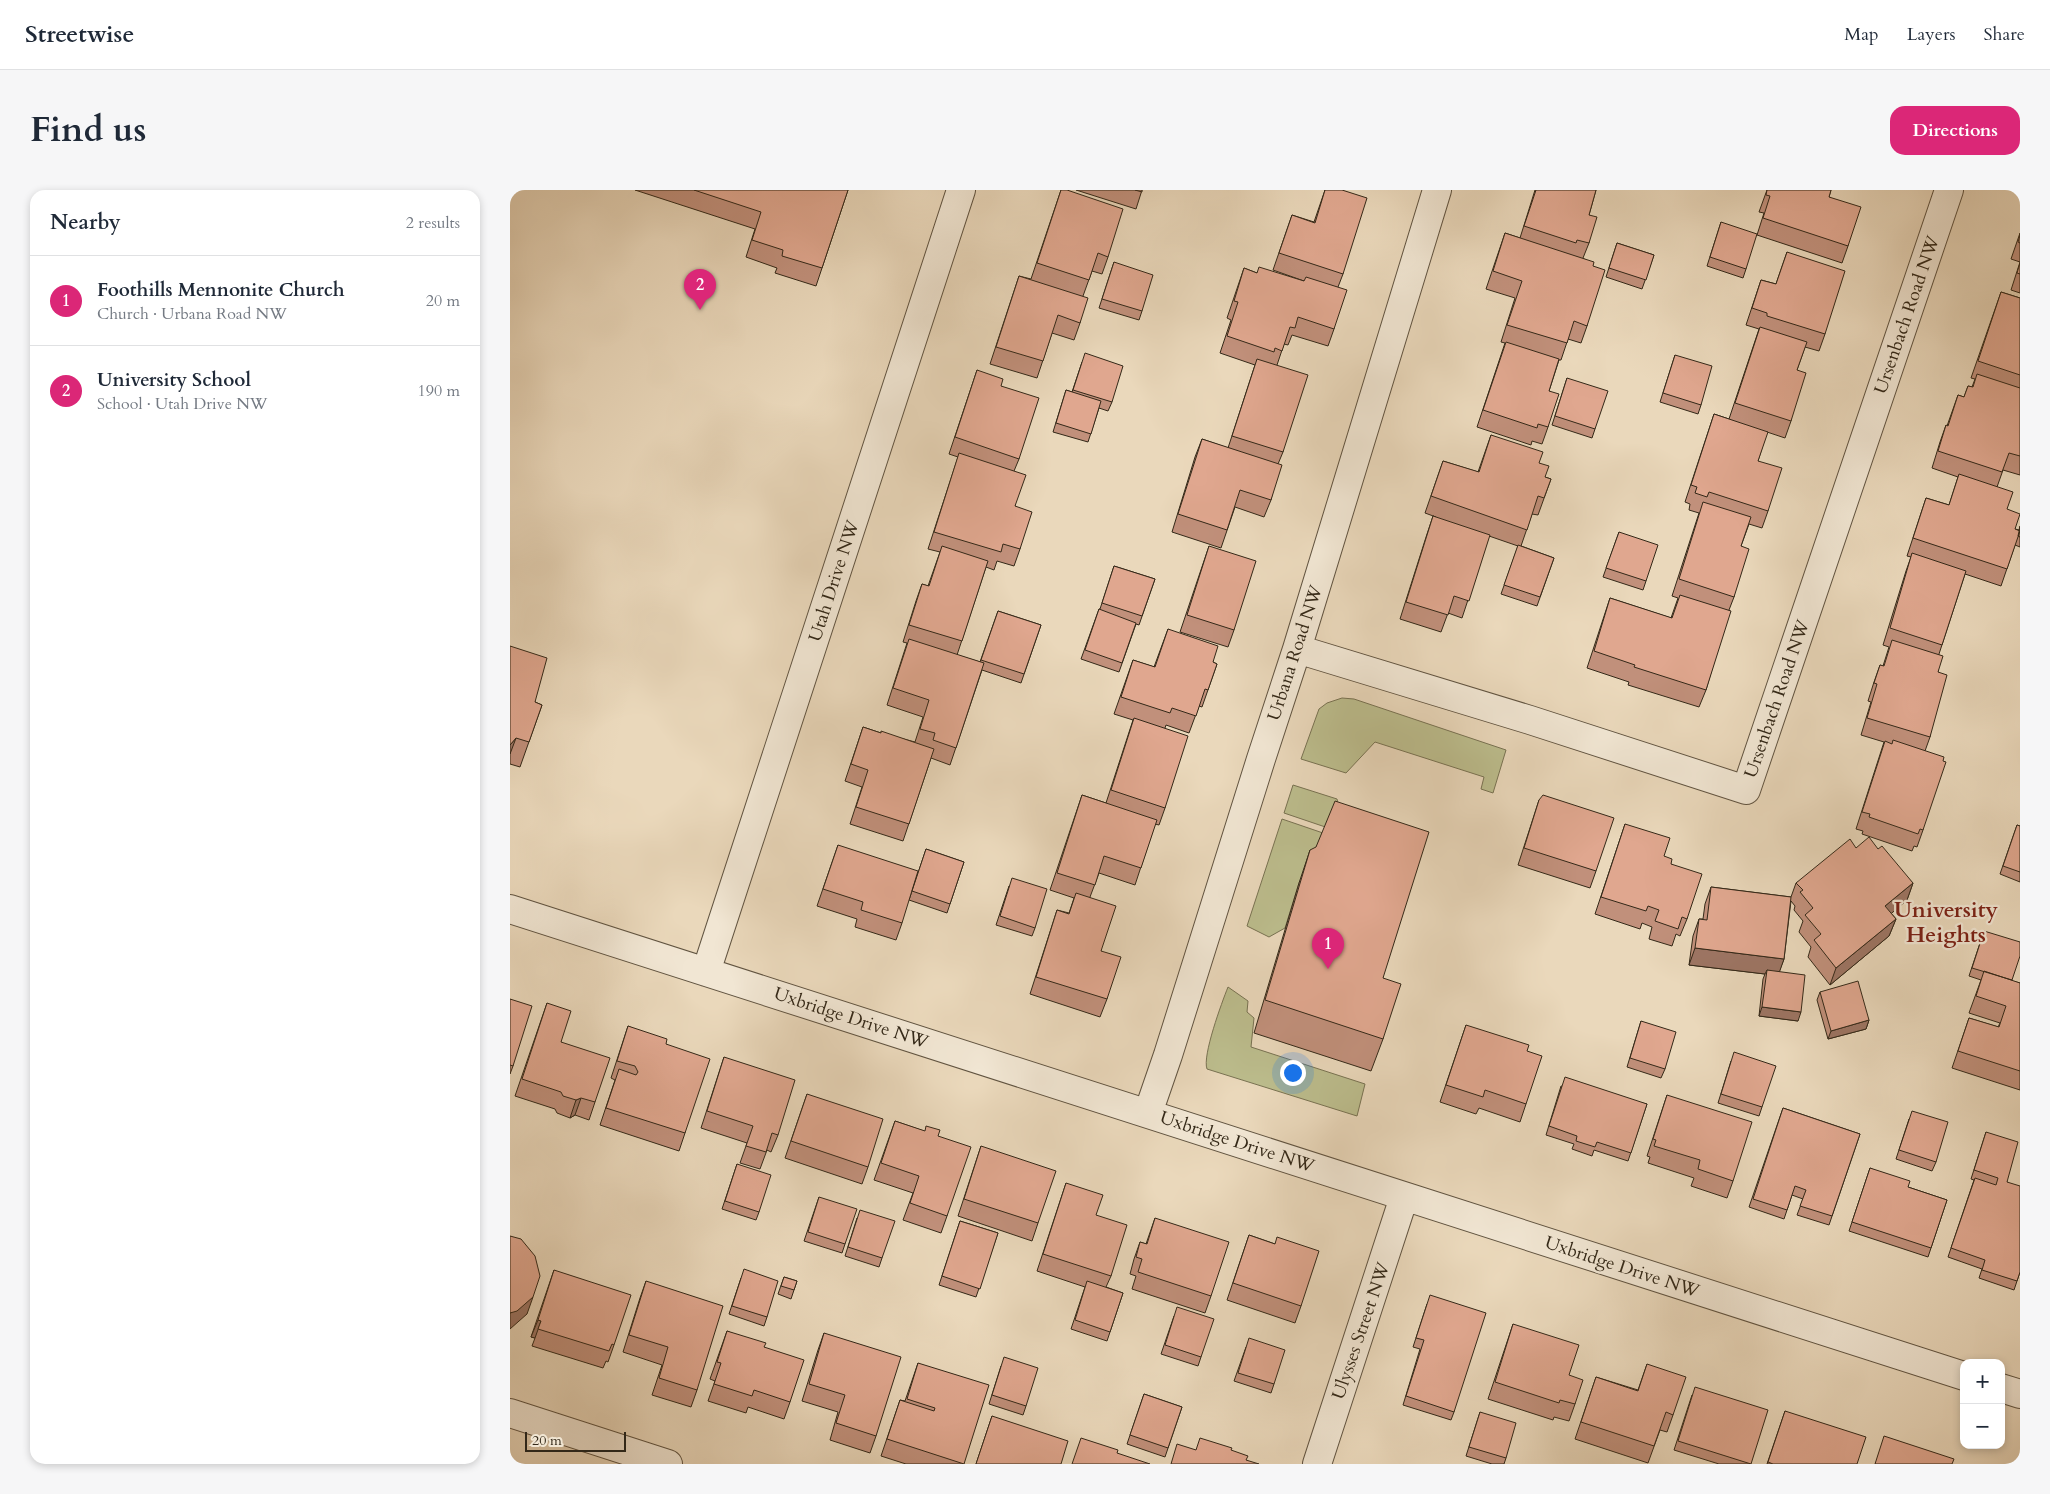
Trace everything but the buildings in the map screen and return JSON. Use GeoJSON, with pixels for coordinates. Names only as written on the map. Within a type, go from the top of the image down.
{"type":"FeatureCollection","features":[{"type":"Feature","properties":{"kind":"street","name":"Utah Drive NW"},"geometry":{"type":"LineString","coordinates":[[706,972],[961,190]]}},
{"type":"Feature","properties":{"kind":"street","name":"Urbana Road NW"},"geometry":{"type":"LineString","coordinates":[[1148,1113],[1297,648],[1437,190]]}},
{"type":"Feature","properties":{"kind":"street","name":"Ursenbach Road NW"},"geometry":{"type":"LineString","coordinates":[[1297,648],[1530,720],[1746,790],[1949,190]]}},
{"type":"Feature","properties":{"kind":"street","name":"Uxbridge Drive NW"},"geometry":{"type":"LineString","coordinates":[[510,909],[1960,1375]]}},
{"type":"Feature","properties":{"kind":"street","name":"Ulysses Street NW"},"geometry":{"type":"LineString","coordinates":[[1317,1464],[1404,1197]]}},
{"type":"Feature","properties":{"kind":"street"},"geometry":{"type":"LineString","coordinates":[[2005,1389],[2020,1394]]}},
{"type":"Feature","properties":{"kind":"street"},"geometry":{"type":"LineString","coordinates":[[510,1413],[596,1453],[668,1464]]}},
{"type":"Feature","properties":{"kind":"green space"},"geometry":{"type":"Polygon","coordinates":[[[1342,698],[1354,699],[1506,750],[1493,793],[1481,789],[1484,777],[1375,742],[1346,773],[1301,759],[1319,709],[1327,703],[1342,698]]]}},
{"type":"Feature","properties":{"kind":"green space"},"geometry":{"type":"Polygon","coordinates":[[[1293,785],[1337,799],[1346,834],[1284,813],[1293,785]]]}},
{"type":"Feature","properties":{"kind":"green space"},"geometry":{"type":"Polygon","coordinates":[[[1282,819],[1323,833],[1299,883],[1285,928],[1269,937],[1247,926],[1282,819]]]}},
{"type":"Feature","properties":{"kind":"green space"},"geometry":{"type":"Polygon","coordinates":[[[1228,987],[1248,1001],[1247,1012],[1254,1018],[1251,1047],[1365,1084],[1357,1116],[1207,1069],[1206,1062],[1210,1041],[1228,987]]]}},
{"type":"Feature","properties":{"kind":"place","name":"University School"},"geometry":{"type":"Point","coordinates":[700,310]}},
{"type":"Feature","properties":{"kind":"place","name":"Foothills Mennonite Church"},"geometry":{"type":"Point","coordinates":[1328,969]}},
{"type":"Feature","properties":{"kind":"district","name":"University Heights"},"geometry":{"type":"Point","coordinates":[1946,922]}}]}
